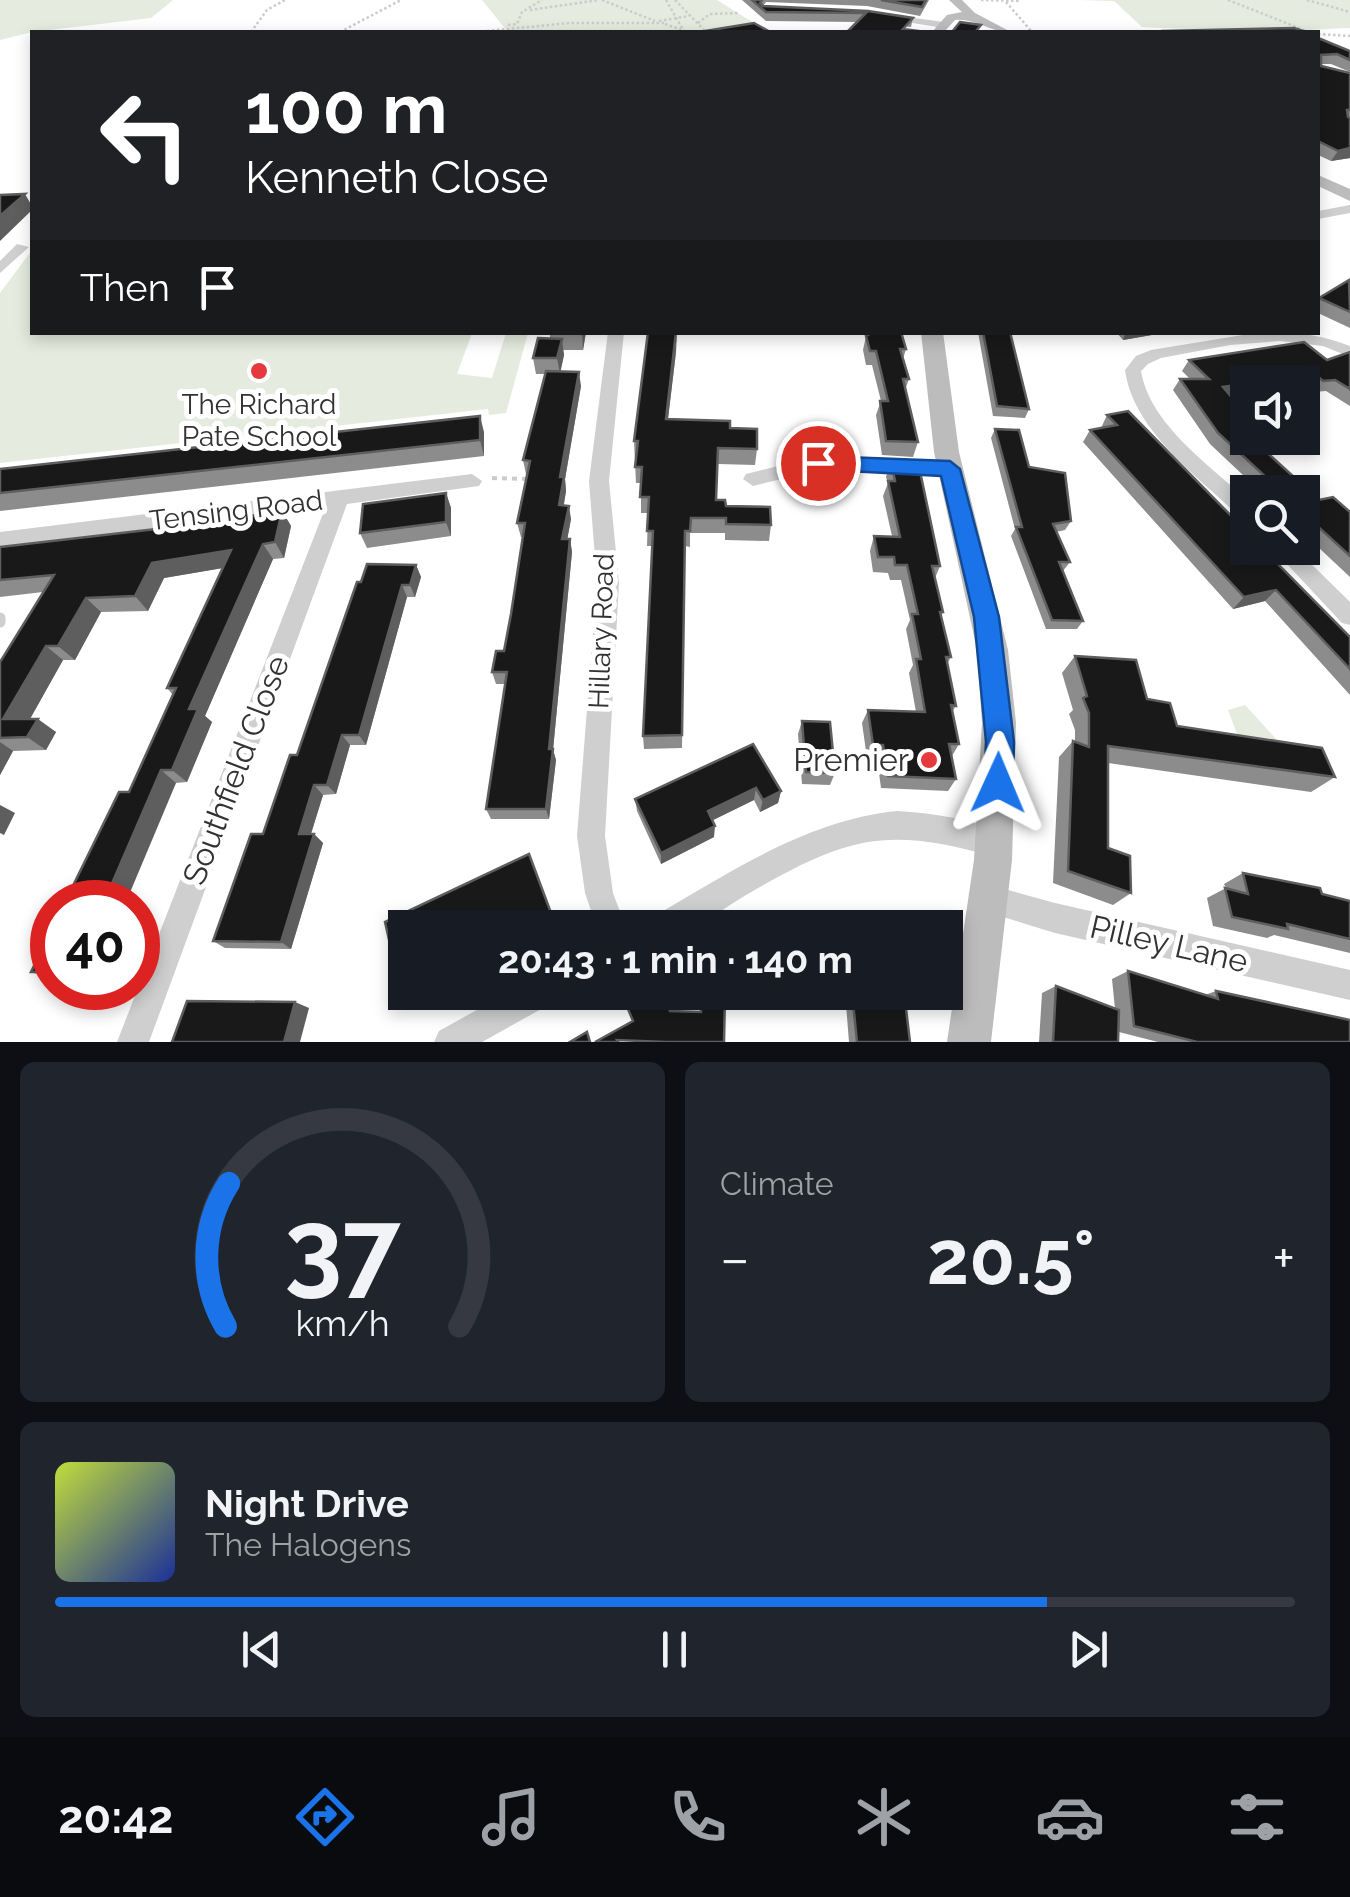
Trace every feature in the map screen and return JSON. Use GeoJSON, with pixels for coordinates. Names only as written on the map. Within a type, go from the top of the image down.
{"type":"FeatureCollection","features":[{"type":"Feature","properties":{"kind":"street"},"geometry":{"type":"LineString","coordinates":[[944,25],[954,0],[971,15],[1001,30]]}},
{"type":"Feature","properties":{"kind":"street"},"geometry":{"type":"LineString","coordinates":[[866,13],[944,25],[971,15]]}},
{"type":"Feature","properties":{"kind":"street"},"geometry":{"type":"LineString","coordinates":[[1320,181],[1350,196]]}},
{"type":"Feature","properties":{"kind":"street"},"geometry":{"type":"LineString","coordinates":[[1320,215],[1350,209]]}},
{"type":"Feature","properties":{"kind":"street"},"geometry":{"type":"LineString","coordinates":[[0,269],[22,247]]}},
{"type":"Feature","properties":{"kind":"street","name":"Hillary Road"},"geometry":{"type":"LineString","coordinates":[[605,910],[591,836],[608,584],[599,481],[616,335]]}},
{"type":"Feature","properties":{"kind":"street"},"geometry":{"type":"LineString","coordinates":[[932,335],[937,398],[950,469],[982,589],[1000,742],[990,899],[970,1042]]}},
{"type":"Feature","properties":{"kind":"street"},"geometry":{"type":"LineString","coordinates":[[1230,495],[1151,415],[1133,386],[1133,370],[1142,360],[1157,354],[1283,335],[1318,339],[1350,352]]}},
{"type":"Feature","properties":{"kind":"street"},"geometry":{"type":"LineString","coordinates":[[753,479],[818,463],[950,469]]}},
{"type":"Feature","properties":{"kind":"street","name":"Tensing Road"},"geometry":{"type":"LineString","coordinates":[[0,540],[472,481]]}},
{"type":"Feature","properties":{"kind":"street","name":"Southfield Close"},"geometry":{"type":"LineString","coordinates":[[133,1042],[339,498]]}},
{"type":"Feature","properties":{"kind":"street"},"geometry":{"type":"LineString","coordinates":[[1299,565],[1350,616]]}},
{"type":"Feature","properties":{"kind":"street"},"geometry":{"type":"LineString","coordinates":[[694,910],[820,842],[862,828],[922,826],[995,843]]}},
{"type":"Feature","properties":{"kind":"street","name":"Pilley Lane"},"geometry":{"type":"LineString","coordinates":[[990,899],[1054,918],[1350,985]]}},
{"type":"Feature","properties":{"kind":"street"},"geometry":{"type":"LineString","coordinates":[[450,1042],[508,1010]]}},
{"type":"Feature","properties":{"kind":"path"},"geometry":{"type":"LineString","coordinates":[[252,30],[266,10],[285,0]]}},
{"type":"Feature","properties":{"kind":"path"},"geometry":{"type":"LineString","coordinates":[[344,30],[401,0]]}},
{"type":"Feature","properties":{"kind":"path"},"geometry":{"type":"LineString","coordinates":[[530,10],[542,0]]}},
{"type":"Feature","properties":{"kind":"path"},"geometry":{"type":"LineString","coordinates":[[502,29],[517,24],[522,12],[600,0],[682,30]]}},
{"type":"Feature","properties":{"kind":"path"},"geometry":{"type":"LineString","coordinates":[[666,0],[673,17],[685,30]]}},
{"type":"Feature","properties":{"kind":"path"},"geometry":{"type":"LineString","coordinates":[[675,0],[704,30]]}},
{"type":"Feature","properties":{"kind":"path"},"geometry":{"type":"LineString","coordinates":[[968,0],[1021,1]]}},
{"type":"Feature","properties":{"kind":"path"},"geometry":{"type":"LineString","coordinates":[[1004,0],[1030,30]]}},
{"type":"Feature","properties":{"kind":"path"},"geometry":{"type":"LineString","coordinates":[[1228,0],[1304,30]]}},
{"type":"Feature","properties":{"kind":"path"},"geometry":{"type":"LineString","coordinates":[[1307,0],[1350,12]]}},
{"type":"Feature","properties":{"kind":"path"},"geometry":{"type":"LineString","coordinates":[[698,23],[710,14],[738,13]]}},
{"type":"Feature","properties":{"kind":"path"},"geometry":{"type":"LineString","coordinates":[[656,22],[689,16]]}},
{"type":"Feature","properties":{"kind":"path"},"geometry":{"type":"LineString","coordinates":[[493,30],[664,23]]}},
{"type":"Feature","properties":{"kind":"path"},"geometry":{"type":"LineString","coordinates":[[1320,34],[1350,36]]}},
{"type":"Feature","properties":{"kind":"path"},"geometry":{"type":"LineString","coordinates":[[472,481],[541,479]]}},
{"type":"Feature","properties":{"kind":"shaded area"},"geometry":{"type":"Polygon","coordinates":[[[0,0],[173,0],[151,18],[30,30],[0,40],[0,0]]]}},
{"type":"Feature","properties":{"kind":"shaded area"},"geometry":{"type":"Polygon","coordinates":[[[482,0],[717,0],[754,23],[723,30],[506,30],[482,0]]]}},
{"type":"Feature","properties":{"kind":"shaded area"},"geometry":{"type":"Polygon","coordinates":[[[1079,0],[1350,0],[1350,28],[1142,27],[1114,1],[1079,0]]]}},
{"type":"Feature","properties":{"kind":"shaded area","name":"The Richard Pate School"},"geometry":{"type":"Polygon","coordinates":[[[30,253],[30,335],[471,335],[457,374],[492,378],[505,335],[527,335],[506,413],[489,415],[488,409],[0,463],[0,293],[30,253]]]}},
{"type":"Feature","properties":{"kind":"shaded area"},"geometry":{"type":"Polygon","coordinates":[[[1245,705],[1299,764],[1245,755],[1228,710],[1245,705]]]}},
{"type":"Feature","properties":{"kind":"building"},"geometry":{"type":"Polygon","coordinates":[[[752,0],[762,0],[763,6],[868,11],[913,18],[903,29],[911,30],[849,30],[866,13],[766,12],[752,0]]]}},
{"type":"Feature","properties":{"kind":"building"},"geometry":{"type":"Polygon","coordinates":[[[881,0],[926,0],[922,7],[881,0]]]}},
{"type":"Feature","properties":{"kind":"building"},"geometry":{"type":"Polygon","coordinates":[[[960,22],[981,25],[977,30],[954,30],[960,22]]]}},
{"type":"Feature","properties":{"kind":"building"},"geometry":{"type":"Polygon","coordinates":[[[754,23],[766,30],[711,30],[754,23]]]}},
{"type":"Feature","properties":{"kind":"building"},"geometry":{"type":"Polygon","coordinates":[[[1294,28],[1300,30],[1205,30],[1294,28]]]}},
{"type":"Feature","properties":{"kind":"building"},"geometry":{"type":"Polygon","coordinates":[[[1320,39],[1350,51],[1350,60],[1337,54],[1321,55],[1321,66],[1350,73],[1350,148],[1338,151],[1320,142],[1320,39]]]}},
{"type":"Feature","properties":{"kind":"building"},"geometry":{"type":"Polygon","coordinates":[[[25,194],[0,216],[0,195],[25,194]]]}},
{"type":"Feature","properties":{"kind":"building"},"geometry":{"type":"Polygon","coordinates":[[[1349,280],[1350,312],[1320,297],[1349,280]]]}},
{"type":"Feature","properties":{"kind":"building"},"geometry":{"type":"Polygon","coordinates":[[[648,335],[676,335],[666,419],[730,421],[730,428],[757,429],[757,449],[718,448],[716,500],[725,500],[726,506],[770,507],[771,525],[726,524],[726,518],[691,518],[690,531],[685,531],[682,735],[643,736],[653,531],[647,531],[649,497],[640,497],[642,467],[635,467],[638,441],[634,441],[648,335]]]}},
{"type":"Feature","properties":{"kind":"building"},"geometry":{"type":"Polygon","coordinates":[[[902,335],[906,349],[900,349],[909,379],[903,379],[918,442],[886,441],[880,401],[888,401],[876,351],[870,351],[866,336],[902,335]]]}},
{"type":"Feature","properties":{"kind":"building"},"geometry":{"type":"Polygon","coordinates":[[[984,335],[1011,335],[1029,409],[997,406],[984,335]]]}},
{"type":"Feature","properties":{"kind":"building"},"geometry":{"type":"Polygon","coordinates":[[[538,338],[562,339],[557,358],[533,358],[538,338]]]}},
{"type":"Feature","properties":{"kind":"building"},"geometry":{"type":"Polygon","coordinates":[[[1304,342],[1327,360],[1350,352],[1350,389],[1335,380],[1323,381],[1320,365],[1230,365],[1230,386],[1223,387],[1230,395],[1230,444],[1180,379],[1209,379],[1189,360],[1304,342]]]}},
{"type":"Feature","properties":{"kind":"building"},"geometry":{"type":"Polygon","coordinates":[[[546,371],[579,372],[560,477],[564,477],[559,505],[569,506],[562,539],[570,539],[546,809],[486,809],[507,672],[492,672],[496,651],[504,651],[511,614],[525,523],[517,523],[530,461],[523,460],[546,371]]]}},
{"type":"Feature","properties":{"kind":"building"},"geometry":{"type":"Polygon","coordinates":[[[1128,411],[1230,515],[1230,565],[1279,565],[1350,637],[1350,669],[1276,590],[1244,597],[1090,430],[1117,425],[1107,415],[1128,411]]]}},
{"type":"Feature","properties":{"kind":"building"},"geometry":{"type":"Polygon","coordinates":[[[480,416],[480,440],[0,493],[0,469],[480,416]]]}},
{"type":"Feature","properties":{"kind":"building"},"geometry":{"type":"Polygon","coordinates":[[[995,429],[1019,430],[1029,467],[1065,473],[1071,521],[1053,524],[1070,562],[1059,562],[1083,621],[1052,620],[1016,527],[1022,527],[995,429]]]}},
{"type":"Feature","properties":{"kind":"building"},"geometry":{"type":"Polygon","coordinates":[[[1242,455],[1270,455],[1292,475],[1264,475],[1242,455]]]}},
{"type":"Feature","properties":{"kind":"building"},"geometry":{"type":"Polygon","coordinates":[[[891,461],[918,462],[940,566],[932,566],[951,657],[946,657],[959,744],[949,744],[956,779],[888,776],[883,745],[873,745],[868,710],[925,712],[916,659],[921,659],[912,614],[918,614],[907,565],[895,565],[894,557],[878,557],[874,536],[900,537],[888,481],[895,481],[891,461]]]}},
{"type":"Feature","properties":{"kind":"building"},"geometry":{"type":"Polygon","coordinates":[[[446,493],[446,522],[360,533],[363,504],[446,493]]]}},
{"type":"Feature","properties":{"kind":"building"},"geometry":{"type":"Polygon","coordinates":[[[1333,497],[1350,512],[1350,556],[1320,528],[1320,500],[1333,497]]]}},
{"type":"Feature","properties":{"kind":"building"},"geometry":{"type":"Polygon","coordinates":[[[282,511],[275,542],[263,544],[189,709],[198,709],[172,770],[161,770],[114,880],[76,880],[119,792],[129,792],[176,688],[167,688],[231,550],[152,563],[135,596],[86,598],[58,646],[46,646],[3,719],[38,719],[27,737],[0,738],[0,662],[54,575],[0,580],[0,547],[282,511]]]}},
{"type":"Feature","properties":{"kind":"building"},"geometry":{"type":"Polygon","coordinates":[[[367,564],[416,565],[410,585],[402,585],[359,735],[342,735],[327,785],[314,785],[299,834],[314,834],[281,942],[213,941],[251,834],[263,834],[290,755],[297,755],[357,582],[361,582],[367,564]]]}},
{"type":"Feature","properties":{"kind":"building"},"geometry":{"type":"Polygon","coordinates":[[[1075,656],[1136,660],[1147,699],[1170,703],[1177,726],[1322,748],[1335,777],[1108,746],[1108,848],[1130,856],[1131,893],[1068,871],[1073,741],[1089,747],[1089,713],[1083,698],[1087,696],[1075,656]]]}},
{"type":"Feature","properties":{"kind":"building"},"geometry":{"type":"Polygon","coordinates":[[[802,721],[830,722],[835,773],[806,772],[802,721]]]}},
{"type":"Feature","properties":{"kind":"building"},"geometry":{"type":"Polygon","coordinates":[[[753,744],[781,791],[763,800],[756,788],[708,811],[715,826],[661,853],[635,799],[753,744]]]}},
{"type":"Feature","properties":{"kind":"building"},"geometry":{"type":"Polygon","coordinates":[[[529,854],[550,910],[410,910],[529,854]]]}},
{"type":"Feature","properties":{"kind":"building"},"geometry":{"type":"Polygon","coordinates":[[[1243,873],[1320,888],[1322,894],[1350,901],[1350,939],[1287,924],[1288,929],[1232,917],[1225,888],[1248,894],[1243,873]]]}},
{"type":"Feature","properties":{"kind":"building"},"geometry":{"type":"Polygon","coordinates":[[[1128,971],[1218,999],[1216,991],[1350,1020],[1350,1042],[1197,1042],[1134,1026],[1128,971]]]}},
{"type":"Feature","properties":{"kind":"building"},"geometry":{"type":"Polygon","coordinates":[[[1056,986],[1119,1010],[1118,1042],[1053,1042],[1056,986]]]}},
{"type":"Feature","properties":{"kind":"building"},"geometry":{"type":"Polygon","coordinates":[[[187,1001],[295,1002],[284,1042],[172,1042],[187,1001]]]}},
{"type":"Feature","properties":{"kind":"building"},"geometry":{"type":"Polygon","coordinates":[[[628,1010],[725,1010],[724,1042],[595,1042],[633,1021],[628,1010]]]}},
{"type":"Feature","properties":{"kind":"building"},"geometry":{"type":"Polygon","coordinates":[[[854,1010],[906,1010],[910,1042],[857,1042],[854,1010]]]}},
{"type":"Feature","properties":{"kind":"building"},"geometry":{"type":"Polygon","coordinates":[[[587,1032],[590,1042],[570,1042],[587,1032]]]}},
{"type":"Feature","properties":{"kind":"place","name":"The Richard Pate School"},"geometry":{"type":"Point","coordinates":[259,371]}},
{"type":"Feature","properties":{"kind":"place","name":"Premier"},"geometry":{"type":"Point","coordinates":[929,760]}},
{"type":"Feature","properties":{"kind":"route"},"geometry":{"type":"LineString","coordinates":[[818,463],[950,469],[987,617],[1000,742],[998,783]]}}]}
